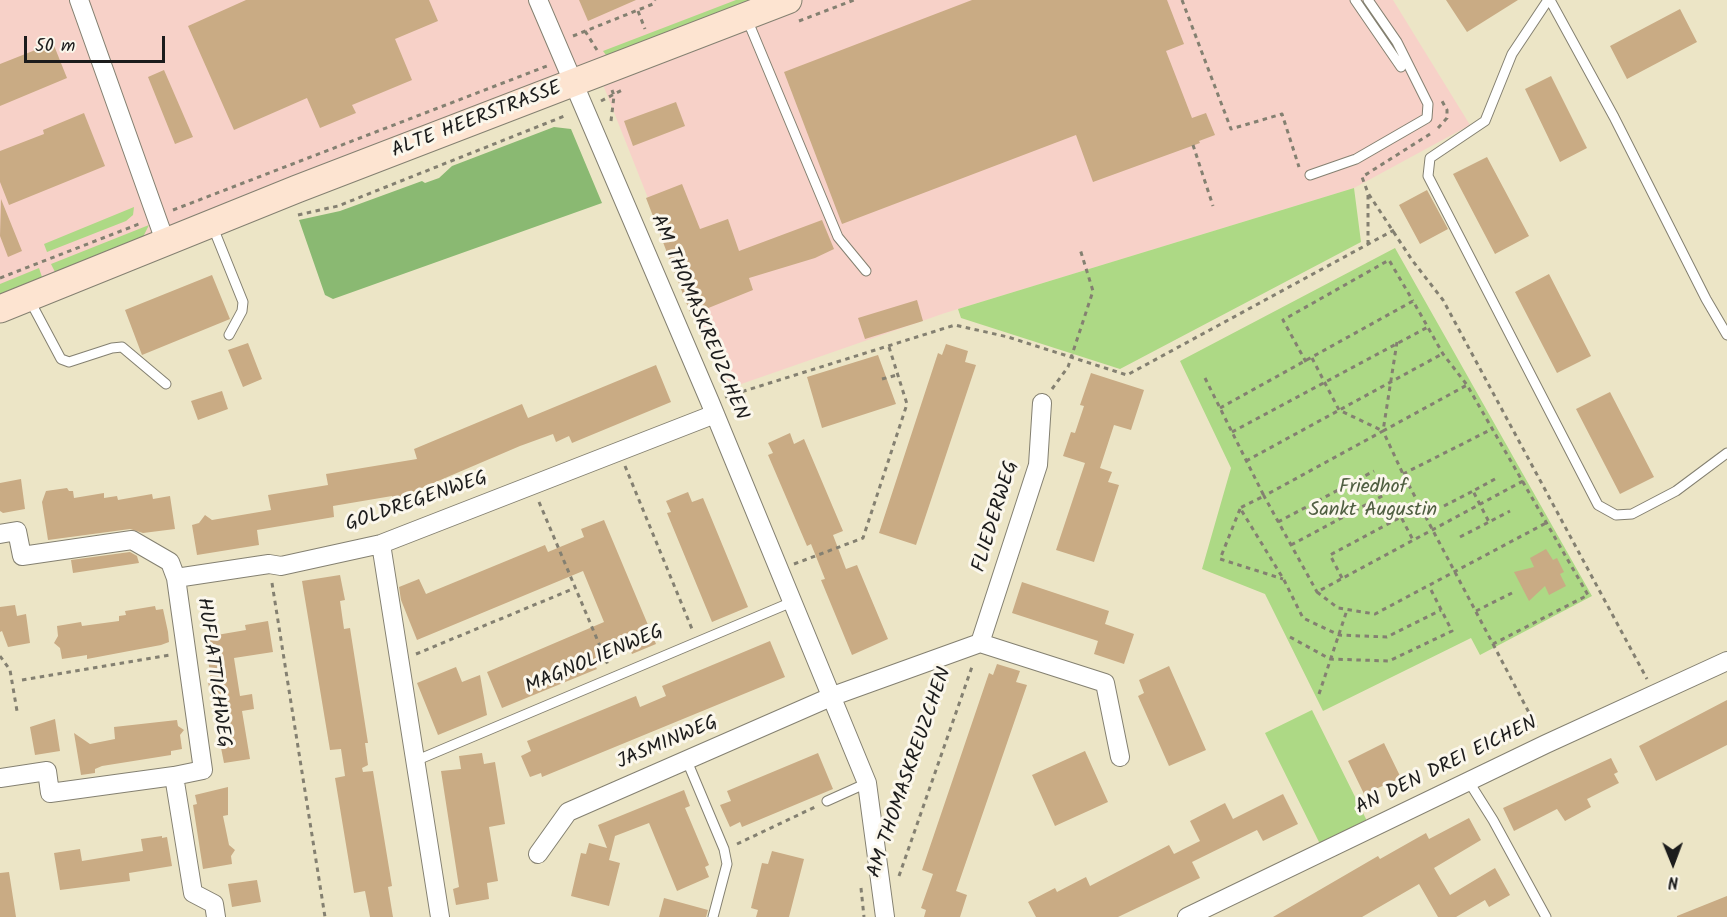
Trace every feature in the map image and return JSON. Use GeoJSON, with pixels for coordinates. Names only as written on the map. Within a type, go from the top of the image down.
{"type":"FeatureCollection","features":[{"type":"Feature","properties":{"kind":"street"},"geometry":{"type":"LineString","coordinates":[[79,0],[161,229]]}},
{"type":"Feature","properties":{"kind":"street","name":"AM THOMASKREUZCHEN"},"geometry":{"type":"LineString","coordinates":[[538,0],[712,408],[778,571],[833,696],[867,783],[885,917]]}},
{"type":"Feature","properties":{"kind":"street","name":"ALTE HEERSTRASSE"},"geometry":{"type":"LineString","coordinates":[[0,309],[161,229],[211,223],[788,0]]}},
{"type":"Feature","properties":{"kind":"street","name":"FLIEDERWEG"},"geometry":{"type":"LineString","coordinates":[[980,643],[1038,465],[1042,403]]}},
{"type":"Feature","properties":{"kind":"street","name":"GOLDREGENWEG"},"geometry":{"type":"LineString","coordinates":[[275,565],[381,543],[619,453],[712,408]]}},
{"type":"Feature","properties":{"kind":"street","name":"HUFLATTICHWEG"},"geometry":{"type":"LineString","coordinates":[[0,534],[17,531],[22,556],[132,540],[170,562],[176,578],[203,770],[174,776]]}},
{"type":"Feature","properties":{"kind":"street"},"geometry":{"type":"LineString","coordinates":[[381,543],[440,917]]}},
{"type":"Feature","properties":{"kind":"street","name":"HUFLATTICHWEG"},"geometry":{"type":"LineString","coordinates":[[176,578],[275,565]]}},
{"type":"Feature","properties":{"kind":"street"},"geometry":{"type":"LineString","coordinates":[[833,696],[980,643],[1105,683],[1120,757]]}},
{"type":"Feature","properties":{"kind":"street","name":"AN DEN DREI EICHEN"},"geometry":{"type":"LineString","coordinates":[[1188,917],[1546,744],[1727,661]]}},
{"type":"Feature","properties":{"kind":"street","name":"JASMINWEG"},"geometry":{"type":"LineString","coordinates":[[538,854],[568,812],[833,696]]}},
{"type":"Feature","properties":{"kind":"street"},"geometry":{"type":"LineString","coordinates":[[0,778],[46,771],[51,793],[174,776],[192,893],[214,904],[216,917]]}},
{"type":"Feature","properties":{"kind":"lane"},"geometry":{"type":"LineString","coordinates":[[1355,0],[1401,67]]}},
{"type":"Feature","properties":{"kind":"lane"},"geometry":{"type":"LineString","coordinates":[[1310,175],[1356,159],[1427,118],[1428,104],[1397,42],[1368,0]]}},
{"type":"Feature","properties":{"kind":"lane"},"geometry":{"type":"LineString","coordinates":[[1727,335],[1706,299],[1614,117],[1549,0],[1512,54],[1485,121],[1430,158],[1428,176],[1598,505],[1616,515],[1632,514],[1676,490],[1727,453]]}},
{"type":"Feature","properties":{"kind":"lane"},"geometry":{"type":"LineString","coordinates":[[746,16],[838,237],[866,271]]}},
{"type":"Feature","properties":{"kind":"lane"},"geometry":{"type":"LineString","coordinates":[[211,223],[243,302],[242,311],[229,335]]}},
{"type":"Feature","properties":{"kind":"lane"},"geometry":{"type":"LineString","coordinates":[[28,297],[61,360],[69,362],[122,347],[166,384]]}},
{"type":"Feature","properties":{"kind":"lane","name":"MAGNOLIENWEG"},"geometry":{"type":"LineString","coordinates":[[415,761],[792,602]]}},
{"type":"Feature","properties":{"kind":"lane"},"geometry":{"type":"LineString","coordinates":[[687,761],[724,849],[727,864],[713,917]]}},
{"type":"Feature","properties":{"kind":"lane"},"geometry":{"type":"LineString","coordinates":[[1468,782],[1493,820],[1546,917]]}},
{"type":"Feature","properties":{"kind":"lane","name":"AM THOMASKREUZCHEN"},"geometry":{"type":"LineString","coordinates":[[827,801],[867,783]]}},
{"type":"Feature","properties":{"kind":"path"},"geometry":{"type":"LineString","coordinates":[[557,42],[653,4],[655,0]]}},
{"type":"Feature","properties":{"kind":"path"},"geometry":{"type":"LineString","coordinates":[[1182,0],[1231,129],[1282,114],[1300,169]]}},
{"type":"Feature","properties":{"kind":"path"},"geometry":{"type":"LineString","coordinates":[[638,10],[645,29]]}},
{"type":"Feature","properties":{"kind":"path"},"geometry":{"type":"LineString","coordinates":[[585,31],[596,48]]}},
{"type":"Feature","properties":{"kind":"path"},"geometry":{"type":"LineString","coordinates":[[0,278],[161,229],[542,68]]}},
{"type":"Feature","properties":{"kind":"path"},"geometry":{"type":"LineString","coordinates":[[290,216],[338,206],[557,119]]}},
{"type":"Feature","properties":{"kind":"path"},"geometry":{"type":"LineString","coordinates":[[1421,132],[1425,138],[1362,177],[1368,193],[1412,260],[1443,300],[1655,694]]}},
{"type":"Feature","properties":{"kind":"path"},"geometry":{"type":"LineString","coordinates":[[1193,145],[1213,206]]}},
{"type":"Feature","properties":{"kind":"path"},"geometry":{"type":"LineString","coordinates":[[1368,193],[1368,243]]}},
{"type":"Feature","properties":{"kind":"path"},"geometry":{"type":"LineString","coordinates":[[712,408],[955,325],[1008,337],[1127,375],[1394,230]]}},
{"type":"Feature","properties":{"kind":"path"},"geometry":{"type":"LineString","coordinates":[[1042,403],[1068,367],[1093,291],[1080,249]]}},
{"type":"Feature","properties":{"kind":"path"},"geometry":{"type":"LineString","coordinates":[[1306,362],[1283,320],[1389,260],[1443,354],[1467,385],[1588,595],[1493,644]]}},
{"type":"Feature","properties":{"kind":"path"},"geometry":{"type":"LineString","coordinates":[[1220,408],[1413,301]]}},
{"type":"Feature","properties":{"kind":"path"},"geometry":{"type":"LineString","coordinates":[[1232,432],[1428,327]]}},
{"type":"Feature","properties":{"kind":"path"},"geometry":{"type":"LineString","coordinates":[[1397,342],[1383,431],[1403,474],[1546,744]]}},
{"type":"Feature","properties":{"kind":"path"},"geometry":{"type":"LineString","coordinates":[[778,571],[863,538],[907,405],[889,347]]}},
{"type":"Feature","properties":{"kind":"path"},"geometry":{"type":"LineString","coordinates":[[1246,461],[1443,354]]}},
{"type":"Feature","properties":{"kind":"path"},"geometry":{"type":"LineString","coordinates":[[1312,358],[1340,410],[1383,431]]}},
{"type":"Feature","properties":{"kind":"path"},"geometry":{"type":"LineString","coordinates":[[882,379],[897,375]]}},
{"type":"Feature","properties":{"kind":"path"},"geometry":{"type":"LineString","coordinates":[[1205,378],[1264,496],[1317,592],[1338,608],[1375,614],[1546,523]]}},
{"type":"Feature","properties":{"kind":"path"},"geometry":{"type":"LineString","coordinates":[[1284,580],[1220,559],[1240,508],[1467,385]]}},
{"type":"Feature","properties":{"kind":"path"},"geometry":{"type":"LineString","coordinates":[[1403,474],[1492,429]]}},
{"type":"Feature","properties":{"kind":"path"},"geometry":{"type":"LineString","coordinates":[[619,453],[698,642]]}},
{"type":"Feature","properties":{"kind":"path"},"geometry":{"type":"LineString","coordinates":[[1278,522],[1374,471]]}},
{"type":"Feature","properties":{"kind":"path"},"geometry":{"type":"LineString","coordinates":[[1444,506],[1495,479]]}},
{"type":"Feature","properties":{"kind":"path"},"geometry":{"type":"LineString","coordinates":[[1317,592],[1523,481]]}},
{"type":"Feature","properties":{"kind":"path"},"geometry":{"type":"LineString","coordinates":[[532,486],[614,677]]}},
{"type":"Feature","properties":{"kind":"path"},"geometry":{"type":"LineString","coordinates":[[1473,491],[1489,522]]}},
{"type":"Feature","properties":{"kind":"path"},"geometry":{"type":"LineString","coordinates":[[1291,545],[1386,494]]}},
{"type":"Feature","properties":{"kind":"path"},"geometry":{"type":"LineString","coordinates":[[1240,508],[1284,580],[1303,618],[1339,635],[1387,637],[1441,610]]}},
{"type":"Feature","properties":{"kind":"path"},"geometry":{"type":"LineString","coordinates":[[1460,537],[1510,511]]}},
{"type":"Feature","properties":{"kind":"path"},"geometry":{"type":"LineString","coordinates":[[1342,578],[1330,555],[1340,549],[1401,517],[1413,540]]}},
{"type":"Feature","properties":{"kind":"path"},"geometry":{"type":"LineString","coordinates":[[275,565],[326,917]]}},
{"type":"Feature","properties":{"kind":"path"},"geometry":{"type":"LineString","coordinates":[[1290,637],[1330,659],[1389,661],[1452,631],[1429,586]]}},
{"type":"Feature","properties":{"kind":"path"},"geometry":{"type":"LineString","coordinates":[[399,660],[575,588]]}},
{"type":"Feature","properties":{"kind":"path"},"geometry":{"type":"LineString","coordinates":[[1476,611],[1512,593]]}},
{"type":"Feature","properties":{"kind":"path"},"geometry":{"type":"LineString","coordinates":[[1319,694],[1347,610]]}},
{"type":"Feature","properties":{"kind":"path","name":"AM THOMASKREUZCHEN"},"geometry":{"type":"LineString","coordinates":[[897,882],[980,643]]}},
{"type":"Feature","properties":{"kind":"path"},"geometry":{"type":"LineString","coordinates":[[22,680],[187,652]]}},
{"type":"Feature","properties":{"kind":"path"},"geometry":{"type":"LineString","coordinates":[[0,656],[10,670],[17,711]]}},
{"type":"Feature","properties":{"kind":"path"},"geometry":{"type":"LineString","coordinates":[[724,849],[827,801]]}},
{"type":"Feature","properties":{"kind":"shaded area"},"geometry":{"type":"Polygon","coordinates":[[[0,0],[1393,0],[1470,125],[1354,188],[945,313],[724,390],[600,77],[0,310],[0,0]]]}},
{"type":"Feature","properties":{"kind":"green space"},"geometry":{"type":"Polygon","coordinates":[[[736,0],[752,0],[612,54],[606,55],[603,51],[736,0]]]}},
{"type":"Feature","properties":{"kind":"green space"},"geometry":{"type":"Polygon","coordinates":[[[554,127],[571,129],[602,203],[333,299],[325,295],[299,220],[340,211],[422,181],[425,183],[439,178],[452,166],[554,127]]]}},
{"type":"Feature","properties":{"kind":"green space"},"geometry":{"type":"Polygon","coordinates":[[[1354,188],[1361,242],[1120,369],[961,318],[958,309],[1354,188]]]}},
{"type":"Feature","properties":{"kind":"green space"},"geometry":{"type":"Polygon","coordinates":[[[134,207],[133,215],[126,221],[47,252],[44,244],[134,207]]]}},
{"type":"Feature","properties":{"kind":"green space"},"geometry":{"type":"Polygon","coordinates":[[[149,225],[143,237],[124,250],[116,247],[55,272],[51,264],[149,225]]]}},
{"type":"Feature","properties":{"kind":"green space","name":"Friedhof Sankt Augustin"},"geometry":{"type":"Polygon","coordinates":[[[1395,248],[1592,596],[1480,655],[1471,638],[1323,711],[1265,594],[1202,569],[1231,468],[1180,361],[1395,248]]]}},
{"type":"Feature","properties":{"kind":"green space"},"geometry":{"type":"Polygon","coordinates":[[[39,268],[42,277],[0,294],[0,284],[39,268]]]}},
{"type":"Feature","properties":{"kind":"green space"},"geometry":{"type":"Polygon","coordinates":[[[1312,710],[1367,821],[1320,844],[1265,733],[1312,710]]]}},
{"type":"Feature","properties":{"kind":"building"},"geometry":{"type":"Polygon","coordinates":[[[246,0],[429,0],[438,21],[395,39],[412,80],[352,105],[356,113],[320,128],[307,98],[234,130],[188,26],[246,0]]]}},
{"type":"Feature","properties":{"kind":"building"},"geometry":{"type":"Polygon","coordinates":[[[579,0],[636,0],[588,21],[579,0]]]}},
{"type":"Feature","properties":{"kind":"building"},"geometry":{"type":"Polygon","coordinates":[[[972,0],[1167,0],[1184,44],[1166,51],[1192,118],[1206,113],[1215,135],[1199,141],[1200,143],[1093,182],[1076,135],[842,224],[784,72],[972,0]]]}},
{"type":"Feature","properties":{"kind":"building"},"geometry":{"type":"Polygon","coordinates":[[[1446,0],[1518,0],[1467,32],[1446,0]]]}},
{"type":"Feature","properties":{"kind":"building"},"geometry":{"type":"Polygon","coordinates":[[[1680,9],[1697,42],[1627,79],[1610,46],[1680,9]]]}},
{"type":"Feature","properties":{"kind":"building"},"geometry":{"type":"Polygon","coordinates":[[[53,43],[67,78],[0,106],[0,64],[53,43]]]}},
{"type":"Feature","properties":{"kind":"building"},"geometry":{"type":"Polygon","coordinates":[[[164,70],[193,137],[175,144],[148,77],[164,70]]]}},
{"type":"Feature","properties":{"kind":"building"},"geometry":{"type":"Polygon","coordinates":[[[1551,76],[1587,148],[1560,162],[1525,89],[1551,76]]]}},
{"type":"Feature","properties":{"kind":"building"},"geometry":{"type":"Polygon","coordinates":[[[676,102],[685,126],[633,146],[624,121],[676,102]]]}},
{"type":"Feature","properties":{"kind":"building"},"geometry":{"type":"Polygon","coordinates":[[[84,113],[105,166],[9,205],[0,182],[0,151],[44,134],[43,130],[84,113]]]}},
{"type":"Feature","properties":{"kind":"building"},"geometry":{"type":"Polygon","coordinates":[[[1487,157],[1529,236],[1495,254],[1453,174],[1487,157]]]}},
{"type":"Feature","properties":{"kind":"building"},"geometry":{"type":"Polygon","coordinates":[[[682,184],[700,229],[728,219],[739,251],[822,220],[834,249],[815,258],[749,278],[753,290],[691,315],[646,198],[682,184]]]}},
{"type":"Feature","properties":{"kind":"building"},"geometry":{"type":"Polygon","coordinates":[[[1427,190],[1448,229],[1420,244],[1399,205],[1427,190]]]}},
{"type":"Feature","properties":{"kind":"building"},"geometry":{"type":"Polygon","coordinates":[[[1,199],[22,251],[8,257],[0,236],[1,199]]]}},
{"type":"Feature","properties":{"kind":"building"},"geometry":{"type":"Polygon","coordinates":[[[1549,274],[1591,356],[1557,373],[1515,292],[1549,274]]]}},
{"type":"Feature","properties":{"kind":"building"},"geometry":{"type":"Polygon","coordinates":[[[212,275],[230,319],[142,355],[125,310],[212,275]]]}},
{"type":"Feature","properties":{"kind":"building"},"geometry":{"type":"Polygon","coordinates":[[[917,300],[923,321],[865,339],[858,318],[917,300]]]}},
{"type":"Feature","properties":{"kind":"building"},"geometry":{"type":"Polygon","coordinates":[[[248,343],[262,379],[243,387],[228,350],[248,343]]]}},
{"type":"Feature","properties":{"kind":"building"},"geometry":{"type":"Polygon","coordinates":[[[946,344],[968,351],[965,362],[976,365],[916,545],[879,533],[938,353],[942,355],[946,344]]]}},
{"type":"Feature","properties":{"kind":"building"},"geometry":{"type":"Polygon","coordinates":[[[878,355],[896,404],[822,428],[807,377],[878,355]]]}},
{"type":"Feature","properties":{"kind":"building"},"geometry":{"type":"Polygon","coordinates":[[[656,365],[671,402],[572,443],[569,436],[556,442],[553,434],[520,446],[417,490],[423,503],[399,513],[392,496],[333,506],[334,517],[257,530],[259,545],[197,555],[192,525],[199,523],[205,515],[212,520],[271,510],[268,495],[328,485],[326,474],[417,459],[414,449],[522,404],[528,418],[656,365]]]}},
{"type":"Feature","properties":{"kind":"building"},"geometry":{"type":"Polygon","coordinates":[[[1091,373],[1144,390],[1131,430],[1114,425],[1100,468],[1112,472],[1108,482],[1119,485],[1094,562],[1056,550],[1085,463],[1063,456],[1071,432],[1075,433],[1084,406],[1080,405],[1091,373]]]}},
{"type":"Feature","properties":{"kind":"building"},"geometry":{"type":"Polygon","coordinates":[[[222,391],[228,409],[198,420],[191,401],[222,391]]]}},
{"type":"Feature","properties":{"kind":"building"},"geometry":{"type":"Polygon","coordinates":[[[1610,392],[1654,477],[1620,494],[1576,409],[1610,392]]]}},
{"type":"Feature","properties":{"kind":"building"},"geometry":{"type":"Polygon","coordinates":[[[790,433],[794,444],[804,439],[843,531],[833,535],[846,569],[857,565],[888,639],[852,655],[821,580],[825,579],[811,544],[807,546],[768,455],[773,453],[768,443],[790,433]]]}},
{"type":"Feature","properties":{"kind":"building"},"geometry":{"type":"Polygon","coordinates":[[[21,479],[25,509],[3,513],[0,511],[0,483],[21,479]]]}},
{"type":"Feature","properties":{"kind":"building"},"geometry":{"type":"Polygon","coordinates":[[[67,488],[73,491],[74,498],[104,493],[104,498],[117,496],[118,500],[152,494],[153,499],[170,496],[175,529],[143,533],[130,529],[48,540],[42,502],[46,491],[67,488]]]}},
{"type":"Feature","properties":{"kind":"building"},"geometry":{"type":"Polygon","coordinates":[[[688,492],[692,502],[703,498],[748,607],[712,622],[667,513],[671,512],[666,501],[688,492]]]}},
{"type":"Feature","properties":{"kind":"building"},"geometry":{"type":"Polygon","coordinates":[[[604,520],[656,644],[632,654],[629,647],[593,662],[597,669],[502,708],[487,672],[604,622],[583,571],[417,640],[401,600],[399,587],[419,579],[426,594],[545,545],[548,552],[584,537],[581,529],[604,520]]]}},
{"type":"Feature","properties":{"kind":"building"},"geometry":{"type":"Polygon","coordinates":[[[1546,549],[1553,560],[1557,558],[1564,572],[1560,574],[1566,586],[1549,595],[1545,586],[1529,601],[1514,572],[1534,567],[1530,558],[1546,549]]]}},
{"type":"Feature","properties":{"kind":"building"},"geometry":{"type":"Polygon","coordinates":[[[130,552],[137,556],[139,563],[73,573],[71,560],[130,552]]]}},
{"type":"Feature","properties":{"kind":"building"},"geometry":{"type":"Polygon","coordinates":[[[340,575],[345,600],[340,601],[344,629],[350,628],[368,743],[365,743],[368,765],[362,768],[363,772],[373,771],[392,886],[388,887],[393,917],[370,917],[365,891],[354,893],[335,778],[345,776],[341,749],[330,750],[302,581],[340,575]]]}},
{"type":"Feature","properties":{"kind":"building"},"geometry":{"type":"Polygon","coordinates":[[[1022,582],[1109,611],[1105,624],[1134,634],[1124,664],[1094,654],[1098,641],[1012,613],[1022,582]]]}},
{"type":"Feature","properties":{"kind":"building"},"geometry":{"type":"Polygon","coordinates":[[[15,605],[17,616],[26,614],[30,643],[8,647],[2,631],[0,632],[0,607],[15,605]]]}},
{"type":"Feature","properties":{"kind":"building"},"geometry":{"type":"Polygon","coordinates":[[[155,606],[156,610],[163,609],[168,632],[169,642],[161,645],[87,659],[87,655],[62,659],[60,648],[54,643],[58,636],[57,626],[81,622],[82,626],[119,621],[119,616],[126,615],[125,611],[155,606]]]}},
{"type":"Feature","properties":{"kind":"building"},"geometry":{"type":"Polygon","coordinates":[[[268,621],[273,652],[234,658],[240,696],[252,694],[254,709],[242,711],[250,759],[224,763],[208,682],[211,681],[205,637],[246,630],[245,625],[268,621]]]}},
{"type":"Feature","properties":{"kind":"building"},"geometry":{"type":"Polygon","coordinates":[[[770,641],[785,677],[542,777],[541,773],[530,777],[521,756],[531,751],[527,741],[636,696],[640,707],[666,696],[662,686],[770,641]]]}},
{"type":"Feature","properties":{"kind":"building"},"geometry":{"type":"Polygon","coordinates":[[[997,664],[1020,671],[1016,682],[1027,685],[956,891],[967,895],[960,917],[924,917],[926,910],[921,908],[933,874],[922,870],[989,673],[993,675],[997,664]]]}},
{"type":"Feature","properties":{"kind":"building"},"geometry":{"type":"Polygon","coordinates":[[[1169,666],[1206,750],[1169,766],[1138,696],[1144,693],[1139,680],[1169,666]]]}},
{"type":"Feature","properties":{"kind":"building"},"geometry":{"type":"Polygon","coordinates":[[[456,667],[462,682],[480,675],[487,715],[438,735],[417,683],[456,667]]]}},
{"type":"Feature","properties":{"kind":"building"},"geometry":{"type":"Polygon","coordinates":[[[1727,700],[1727,745],[1656,781],[1639,746],[1727,700]]]}},
{"type":"Feature","properties":{"kind":"building"},"geometry":{"type":"Polygon","coordinates":[[[55,719],[60,751],[35,755],[30,727],[55,719]]]}},
{"type":"Feature","properties":{"kind":"building"},"geometry":{"type":"Polygon","coordinates":[[[177,720],[178,726],[184,730],[180,735],[182,749],[171,751],[171,755],[102,766],[95,769],[95,773],[81,775],[74,733],[90,744],[115,739],[114,727],[177,720]]]}},
{"type":"Feature","properties":{"kind":"building"},"geometry":{"type":"Polygon","coordinates":[[[1384,743],[1401,778],[1364,794],[1348,761],[1384,743]]]}},
{"type":"Feature","properties":{"kind":"building"},"geometry":{"type":"Polygon","coordinates":[[[1085,751],[1108,802],[1055,826],[1032,775],[1085,751]]]}},
{"type":"Feature","properties":{"kind":"building"},"geometry":{"type":"Polygon","coordinates":[[[482,753],[484,764],[495,762],[505,824],[489,827],[498,881],[487,883],[489,899],[456,905],[453,889],[459,887],[441,771],[461,769],[459,756],[482,753]]]}},
{"type":"Feature","properties":{"kind":"building"},"geometry":{"type":"Polygon","coordinates":[[[818,753],[833,789],[742,827],[740,822],[730,827],[720,805],[731,801],[727,791],[818,753]]]}},
{"type":"Feature","properties":{"kind":"building"},"geometry":{"type":"Polygon","coordinates":[[[1611,758],[1618,772],[1614,774],[1619,783],[1587,799],[1591,807],[1565,821],[1557,809],[1514,831],[1503,808],[1611,758]]]}},
{"type":"Feature","properties":{"kind":"building"},"geometry":{"type":"Polygon","coordinates":[[[228,787],[228,815],[223,816],[229,845],[235,850],[231,856],[232,864],[203,869],[193,805],[197,804],[195,795],[228,787]]]}},
{"type":"Feature","properties":{"kind":"building"},"geometry":{"type":"Polygon","coordinates":[[[684,790],[690,806],[685,808],[709,865],[705,867],[709,877],[677,891],[649,823],[615,836],[609,860],[620,863],[609,906],[571,896],[581,853],[586,854],[589,843],[607,848],[598,825],[684,790]]]}},
{"type":"Feature","properties":{"kind":"building"},"geometry":{"type":"Polygon","coordinates":[[[1283,794],[1298,824],[1263,841],[1257,830],[1192,862],[1200,878],[1118,917],[1036,917],[1028,902],[1055,888],[1057,892],[1086,877],[1090,886],[1169,845],[1174,854],[1200,841],[1190,821],[1225,803],[1233,819],[1283,794]]]}},
{"type":"Feature","properties":{"kind":"building"},"geometry":{"type":"Polygon","coordinates":[[[1469,818],[1481,840],[1434,868],[1450,895],[1495,868],[1510,895],[1489,907],[1485,900],[1456,917],[1438,917],[1419,884],[1362,917],[1273,917],[1378,856],[1380,859],[1426,833],[1429,839],[1469,818]]]}},
{"type":"Feature","properties":{"kind":"building"},"geometry":{"type":"Polygon","coordinates":[[[162,836],[162,838],[167,837],[172,866],[129,873],[130,881],[60,890],[54,853],[80,849],[82,861],[143,851],[141,839],[162,836]]]}},
{"type":"Feature","properties":{"kind":"building"},"geometry":{"type":"Polygon","coordinates":[[[772,851],[804,859],[789,917],[756,917],[758,910],[751,908],[762,863],[768,864],[772,851]]]}},
{"type":"Feature","properties":{"kind":"building"},"geometry":{"type":"Polygon","coordinates":[[[9,872],[16,917],[0,917],[0,873],[9,872]]]}},
{"type":"Feature","properties":{"kind":"building"},"geometry":{"type":"Polygon","coordinates":[[[257,880],[261,902],[232,907],[228,884],[257,880]]]}},
{"type":"Feature","properties":{"kind":"building"},"geometry":{"type":"Polygon","coordinates":[[[1727,896],[1727,917],[1677,917],[1677,916],[1727,896]]]}},
{"type":"Feature","properties":{"kind":"building"},"geometry":{"type":"Polygon","coordinates":[[[664,898],[708,910],[706,917],[659,917],[664,898]]]}}]}
